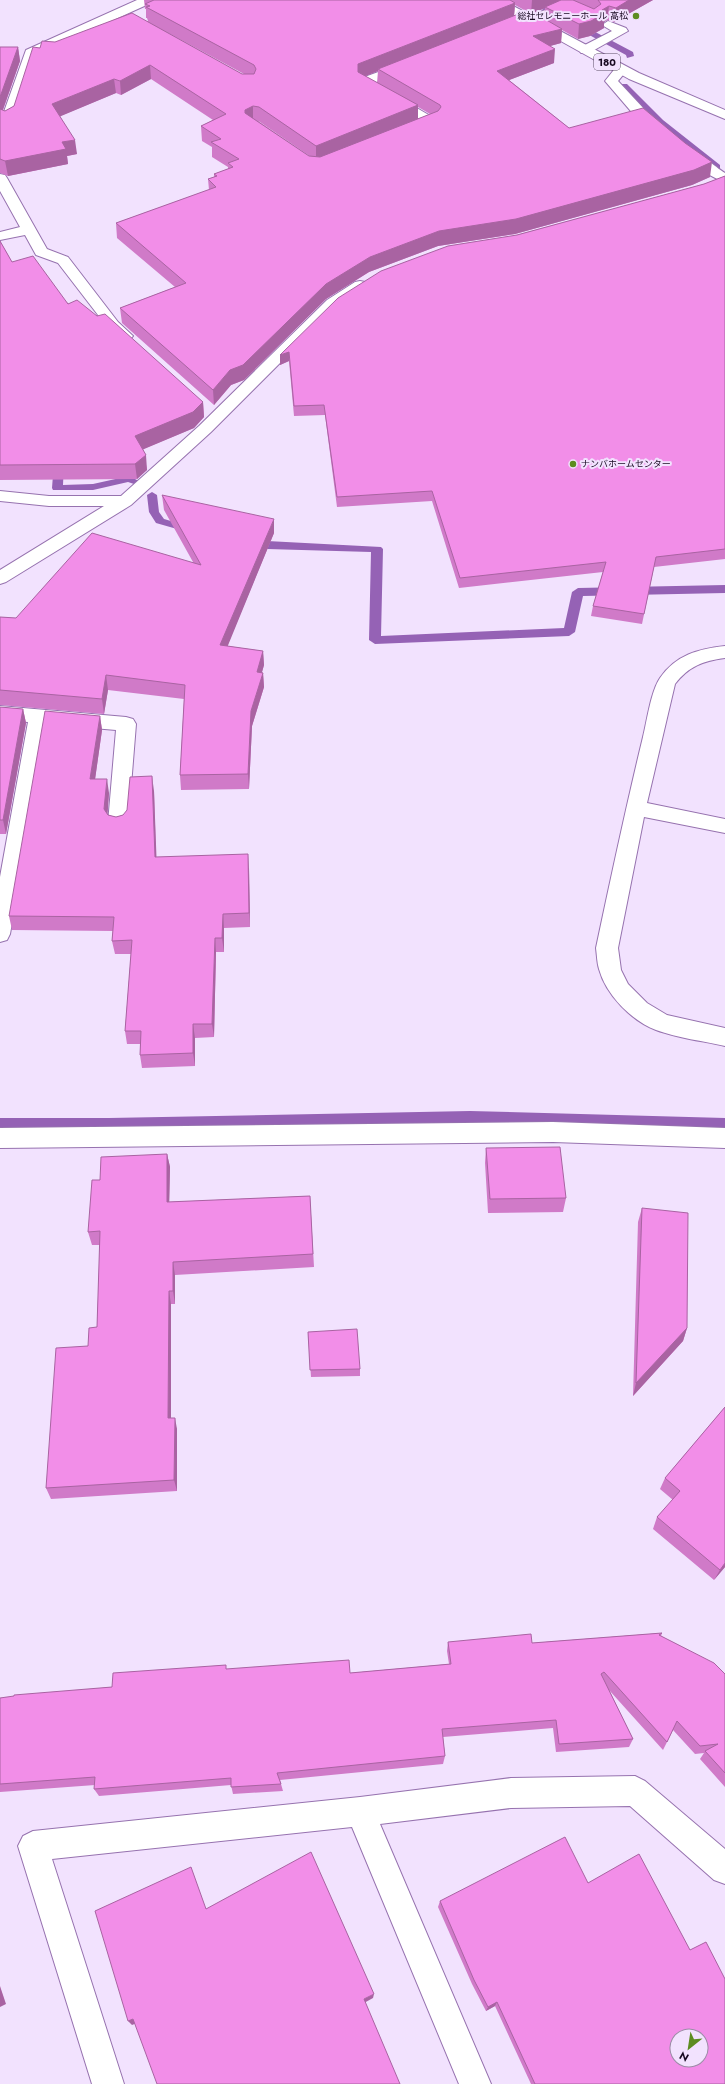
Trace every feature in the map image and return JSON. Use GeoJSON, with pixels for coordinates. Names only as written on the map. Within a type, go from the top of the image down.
{"type":"FeatureCollection","features":[{"type":"Feature","properties":{"kind":"main road"},"geometry":{"type":"LineString","coordinates":[[8,120],[30,53],[147,0]]}},
{"type":"Feature","properties":{"kind":"main road","name":"180"},"geometry":{"type":"LineString","coordinates":[[493,0],[527,20],[622,70],[725,115]]}},
{"type":"Feature","properties":{"kind":"main road"},"geometry":{"type":"LineString","coordinates":[[512,24],[566,6],[585,15]]}},
{"type":"Feature","properties":{"kind":"main road"},"geometry":{"type":"LineString","coordinates":[[120,13],[134,21]]}},
{"type":"Feature","properties":{"kind":"main road"},"geometry":{"type":"LineString","coordinates":[[585,50],[622,31],[608,25]]}},
{"type":"Feature","properties":{"kind":"main road"},"geometry":{"type":"LineString","coordinates":[[403,132],[432,121],[364,82],[416,62]]}},
{"type":"Feature","properties":{"kind":"main road"},"geometry":{"type":"LineString","coordinates":[[622,70],[611,81],[640,113],[705,167],[724,178]]}},
{"type":"Feature","properties":{"kind":"main road"},"geometry":{"type":"LineString","coordinates":[[0,178],[41,252],[63,260],[113,325],[136,346]]}},
{"type":"Feature","properties":{"kind":"main road"},"geometry":{"type":"LineString","coordinates":[[704,186],[724,178]]}},
{"type":"Feature","properties":{"kind":"main road"},"geometry":{"type":"LineString","coordinates":[[0,236],[28,230]]}},
{"type":"Feature","properties":{"kind":"main road"},"geometry":{"type":"LineString","coordinates":[[0,578],[125,501],[216,418],[332,302],[375,276]]}},
{"type":"Feature","properties":{"kind":"main road"},"geometry":{"type":"LineString","coordinates":[[205,408],[216,418]]}},
{"type":"Feature","properties":{"kind":"main road"},"geometry":{"type":"LineString","coordinates":[[0,496],[49,501],[125,501]]}},
{"type":"Feature","properties":{"kind":"main road"},"geometry":{"type":"LineString","coordinates":[[725,652],[689,659],[675,670],[666,683],[636,808],[607,948],[610,970],[620,990],[640,1009],[662,1023],[725,1037]]}},
{"type":"Feature","properties":{"kind":"main road"},"geometry":{"type":"LineString","coordinates":[[0,713],[126,724],[118,822]]}},
{"type":"Feature","properties":{"kind":"main road"},"geometry":{"type":"LineString","coordinates":[[0,934],[39,716]]}},
{"type":"Feature","properties":{"kind":"main road"},"geometry":{"type":"LineString","coordinates":[[636,808],[725,826]]}},
{"type":"Feature","properties":{"kind":"main road"},"geometry":{"type":"LineString","coordinates":[[0,1138],[553,1132],[725,1138]]}},
{"type":"Feature","properties":{"kind":"main road"},"geometry":{"type":"LineString","coordinates":[[108,2084],[32,1846],[360,1812],[511,1793],[635,1791],[725,1869]]}},
{"type":"Feature","properties":{"kind":"main road"},"geometry":{"type":"LineString","coordinates":[[360,1812],[475,2084]]}},
{"type":"Feature","properties":{"kind":"building"},"geometry":{"type":"Polygon","coordinates":[[[154,0],[510,0],[515,3],[358,64],[358,72],[418,105],[316,146],[259,107],[253,106],[245,110],[245,113],[309,156],[320,157],[438,111],[441,107],[378,69],[526,11],[531,11],[562,29],[533,36],[555,49],[497,71],[569,128],[643,108],[685,143],[712,162],[694,170],[516,219],[439,231],[370,257],[326,284],[243,365],[230,370],[213,390],[120,308],[186,283],[116,223],[216,187],[208,179],[217,176],[214,174],[233,167],[228,163],[239,159],[211,142],[221,139],[201,126],[226,114],[150,65],[120,81],[114,79],[52,104],[75,140],[62,142],[66,149],[5,161],[0,159],[0,109],[5,111],[14,106],[33,47],[40,48],[42,41],[55,42],[132,13],[242,74],[254,74],[256,69],[254,65],[146,7],[150,6],[145,4],[154,0]]]}},
{"type":"Feature","properties":{"kind":"building"},"geometry":{"type":"Polygon","coordinates":[[[561,0],[573,0],[594,9],[601,4],[598,0],[629,0],[616,8],[609,6],[602,10],[605,13],[591,21],[579,24],[545,7],[561,0]]]}},
{"type":"Feature","properties":{"kind":"building"},"geometry":{"type":"Polygon","coordinates":[[[0,47],[18,47],[0,97],[0,47]]]}},
{"type":"Feature","properties":{"kind":"building","name":"ナンバホームセンター"},"geometry":{"type":"Polygon","coordinates":[[[725,176],[725,549],[656,557],[644,614],[593,606],[606,562],[460,578],[432,491],[337,497],[324,405],[294,406],[289,352],[280,355],[338,298],[381,271],[448,246],[517,235],[704,184],[725,176]]]}},
{"type":"Feature","properties":{"kind":"building"},"geometry":{"type":"Polygon","coordinates":[[[0,241],[12,262],[33,256],[68,304],[77,300],[97,316],[105,314],[203,402],[193,412],[135,436],[146,455],[135,464],[0,465],[0,241]]]}},
{"type":"Feature","properties":{"kind":"building"},"geometry":{"type":"Polygon","coordinates":[[[162,495],[274,519],[220,645],[263,651],[257,672],[263,673],[251,711],[248,774],[180,775],[185,685],[106,675],[102,699],[0,690],[0,617],[16,618],[92,533],[201,565],[162,495]]]}},
{"type":"Feature","properties":{"kind":"building"},"geometry":{"type":"Polygon","coordinates":[[[0,707],[23,709],[3,820],[0,820],[0,707]]]}},
{"type":"Feature","properties":{"kind":"building"},"geometry":{"type":"Polygon","coordinates":[[[45,711],[100,716],[90,779],[107,779],[104,809],[108,815],[116,817],[123,815],[127,810],[130,777],[152,776],[155,857],[248,854],[249,913],[223,914],[222,938],[215,938],[212,1024],[193,1024],[193,1053],[140,1055],[141,1031],[125,1031],[132,940],[112,941],[114,917],[9,916],[45,711]]]}},
{"type":"Feature","properties":{"kind":"building"},"geometry":{"type":"Polygon","coordinates":[[[560,1147],[566,1198],[490,1199],[486,1148],[560,1147]]]}},
{"type":"Feature","properties":{"kind":"building"},"geometry":{"type":"Polygon","coordinates":[[[167,1154],[167,1202],[310,1196],[313,1254],[173,1262],[173,1291],[169,1291],[168,1418],[175,1418],[174,1480],[46,1488],[56,1348],[88,1346],[89,1328],[97,1327],[100,1231],[88,1232],[92,1180],[100,1180],[101,1157],[167,1154]]]}},
{"type":"Feature","properties":{"kind":"building"},"geometry":{"type":"Polygon","coordinates":[[[642,1208],[688,1213],[687,1328],[636,1383],[642,1208]]]}},
{"type":"Feature","properties":{"kind":"building"},"geometry":{"type":"Polygon","coordinates":[[[357,1329],[360,1369],[310,1370],[308,1332],[357,1329]]]}},
{"type":"Feature","properties":{"kind":"building"},"geometry":{"type":"Polygon","coordinates":[[[725,1407],[725,1563],[720,1570],[657,1517],[680,1491],[665,1478],[725,1407]]]}},
{"type":"Feature","properties":{"kind":"building"},"geometry":{"type":"Polygon","coordinates":[[[662,1633],[659,1635],[714,1663],[725,1674],[725,1773],[705,1751],[718,1744],[700,1746],[677,1721],[667,1742],[604,1672],[601,1674],[633,1739],[559,1744],[556,1720],[442,1729],[445,1756],[277,1773],[281,1784],[231,1787],[231,1778],[94,1789],[95,1777],[0,1784],[0,1698],[14,1695],[112,1687],[113,1673],[226,1665],[226,1669],[349,1660],[350,1673],[451,1664],[448,1642],[531,1634],[532,1643],[662,1633]]]}},
{"type":"Feature","properties":{"kind":"building"},"geometry":{"type":"Polygon","coordinates":[[[565,1837],[588,1883],[639,1854],[690,1950],[706,1942],[725,1979],[725,2084],[535,2084],[497,2002],[488,2007],[474,1980],[440,1901],[565,1837]]]}},
{"type":"Feature","properties":{"kind":"building"},"geometry":{"type":"Polygon","coordinates":[[[311,1852],[374,1994],[364,1999],[400,2084],[157,2084],[133,2019],[128,2021],[95,1911],[191,1867],[206,1909],[311,1852]]]}},
{"type":"Feature","properties":{"kind":"waterway"},"geometry":{"type":"LineString","coordinates":[[529,0],[630,54],[630,56]]}},
{"type":"Feature","properties":{"kind":"waterway"},"geometry":{"type":"LineString","coordinates":[[624,86],[660,122],[717,167]]}},
{"type":"Feature","properties":{"kind":"waterway"},"geometry":{"type":"LineString","coordinates":[[59,462],[57,488],[93,487],[129,479],[134,481]]}},
{"type":"Feature","properties":{"kind":"waterway"},"geometry":{"type":"LineString","coordinates":[[152,495],[154,512],[160,521],[191,530]]}},
{"type":"Feature","properties":{"kind":"waterway"},"geometry":{"type":"LineString","coordinates":[[252,542],[267,545],[377,549],[375,640],[569,632],[578,592],[725,589]]}},
{"type":"Feature","properties":{"kind":"waterway"},"geometry":{"type":"LineString","coordinates":[[0,1124],[109,1124],[470,1117],[725,1124]]}},
{"type":"Feature","properties":{"kind":"place","name":"総社セレモニーホール 高松"},"geometry":{"type":"Point","coordinates":[636,16]}},
{"type":"Feature","properties":{"kind":"place","name":"ナンバホームセンター"},"geometry":{"type":"Point","coordinates":[573,464]}}]}
